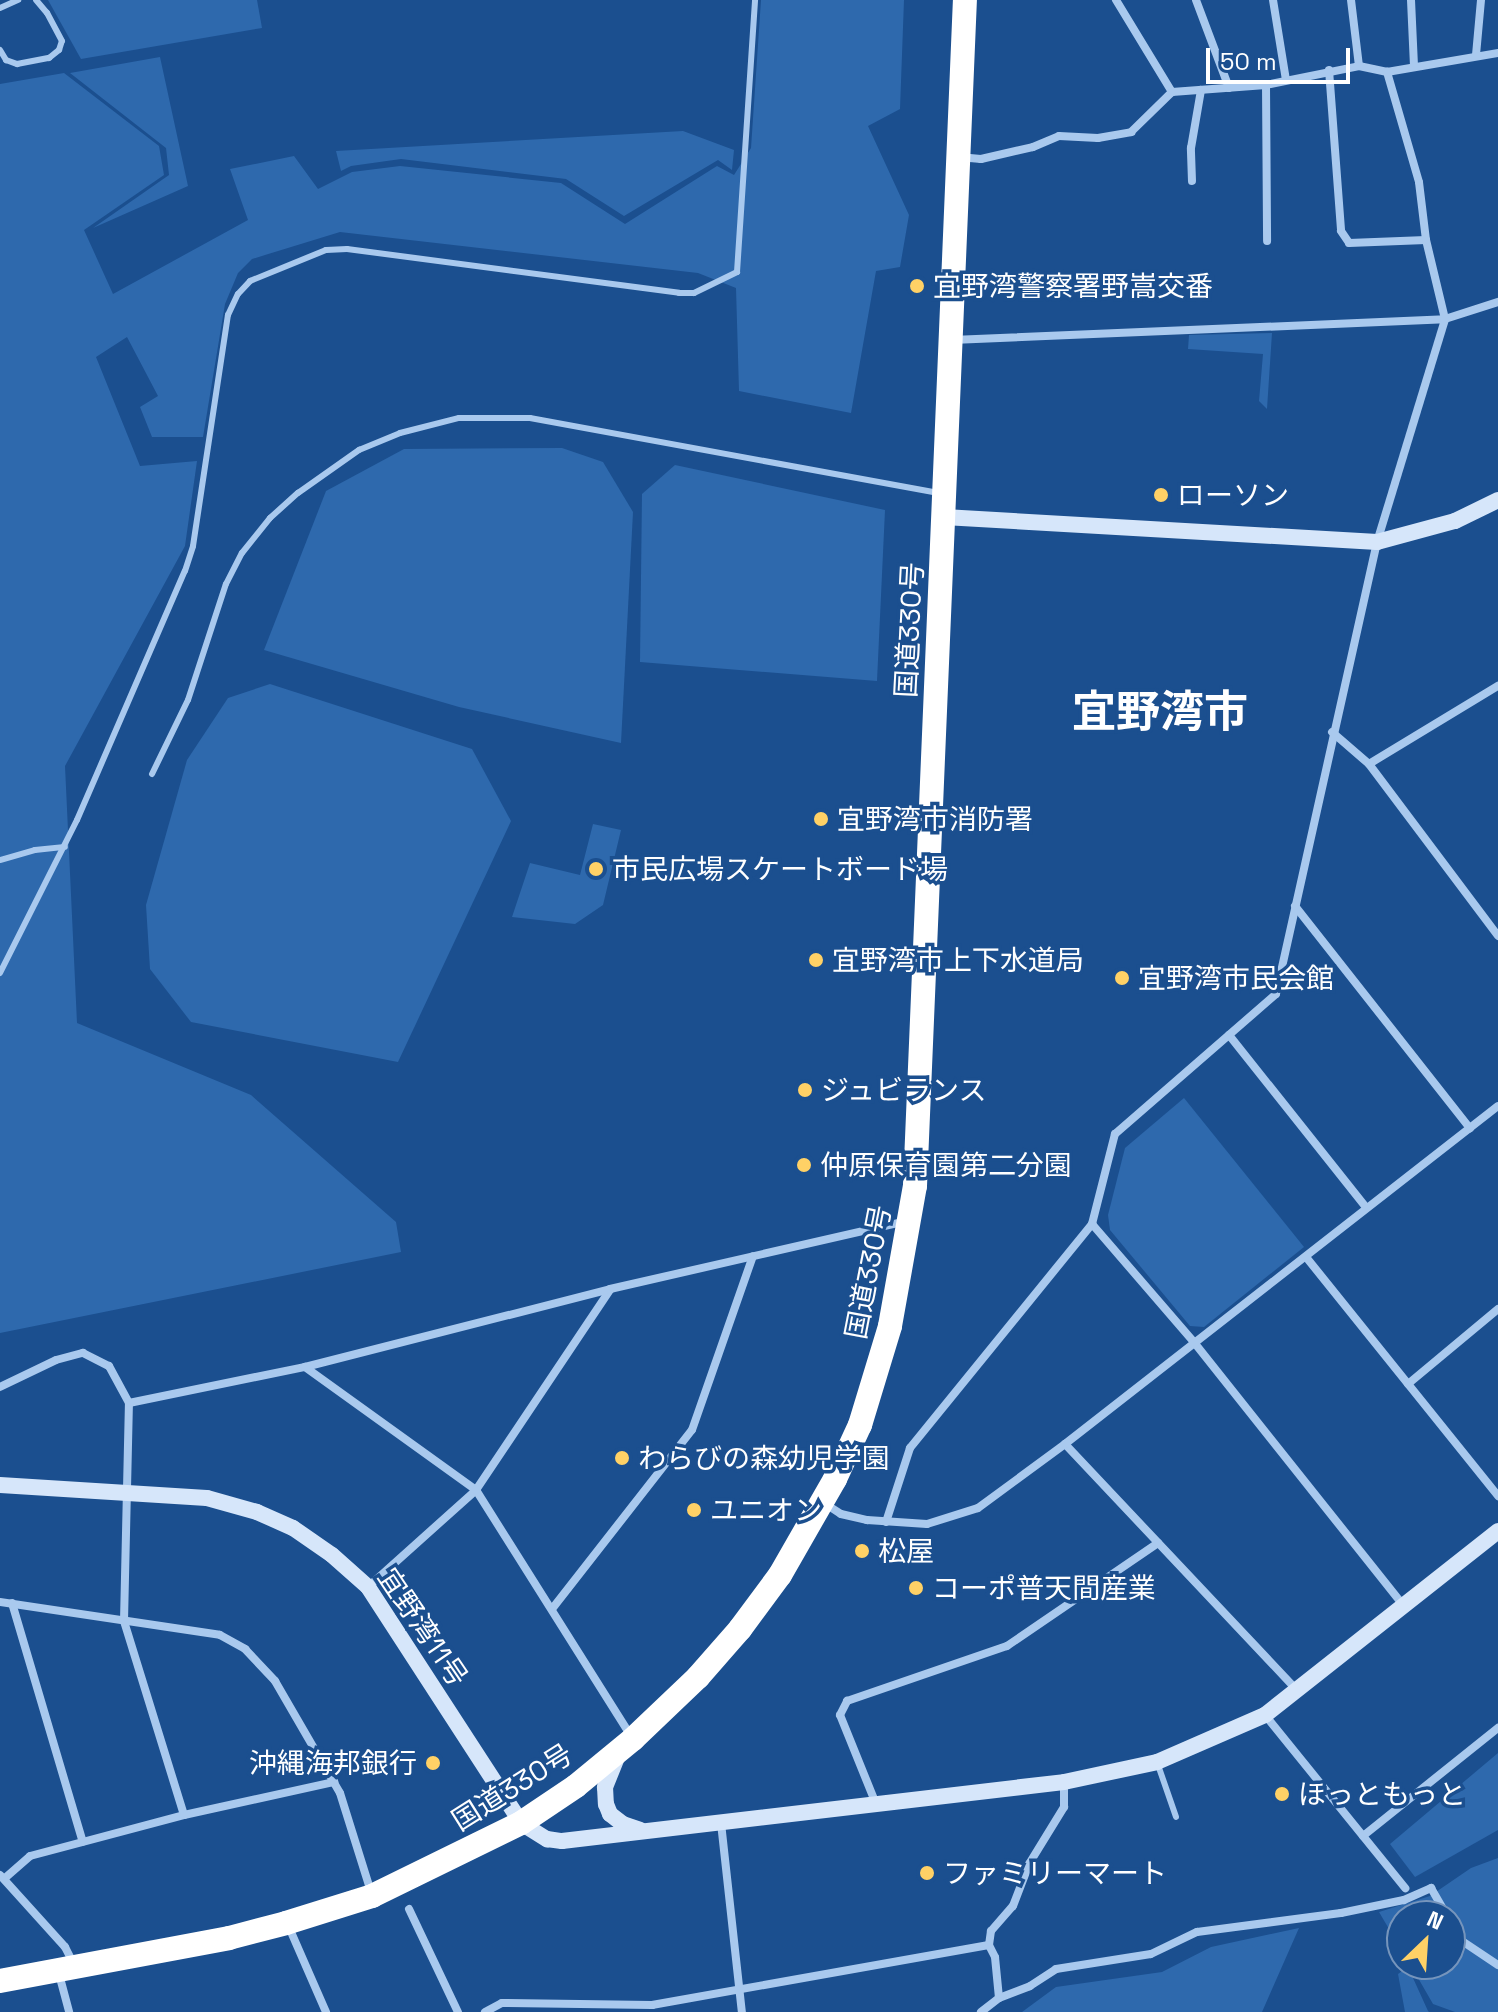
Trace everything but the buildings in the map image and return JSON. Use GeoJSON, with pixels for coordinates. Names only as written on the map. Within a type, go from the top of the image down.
{"type":"FeatureCollection","features":[{"type":"Feature","properties":{"kind":"highway","name":"国道330号"},"geometry":{"type":"LineString","coordinates":[[0,1981],[229,1938],[286,1923],[372,1896],[521,1823],[628,1744],[740,1629],[780,1575],[823,1503],[860,1425],[877,1376],[911,1220],[965,0]]}},
{"type":"Feature","properties":{"kind":"street"},"geometry":{"type":"LineString","coordinates":[[1116,0],[1172,92]]}},
{"type":"Feature","properties":{"kind":"street"},"geometry":{"type":"LineString","coordinates":[[1196,0],[1229,88]]}},
{"type":"Feature","properties":{"kind":"street"},"geometry":{"type":"LineString","coordinates":[[1273,0],[1286,80]]}},
{"type":"Feature","properties":{"kind":"street"},"geometry":{"type":"LineString","coordinates":[[1351,0],[1359,66]]}},
{"type":"Feature","properties":{"kind":"street"},"geometry":{"type":"LineString","coordinates":[[1411,0],[1414,67]]}},
{"type":"Feature","properties":{"kind":"street"},"geometry":{"type":"LineString","coordinates":[[1476,55],[1481,0]]}},
{"type":"Feature","properties":{"kind":"street"},"geometry":{"type":"LineString","coordinates":[[959,157],[981,159],[1033,147],[1059,136],[1098,138],[1131,132],[1172,92],[1266,85],[1359,66],[1387,72],[1498,53]]}},
{"type":"Feature","properties":{"kind":"street"},"geometry":{"type":"LineString","coordinates":[[1329,70],[1341,231],[1349,243],[1426,240]]}},
{"type":"Feature","properties":{"kind":"street"},"geometry":{"type":"LineString","coordinates":[[886,1522],[910,1448],[1092,1224],[1115,1134],[1276,994],[1332,732],[1377,542],[1445,319],[1426,240],[1419,182],[1387,72]]}},
{"type":"Feature","properties":{"kind":"street"},"geometry":{"type":"LineString","coordinates":[[1266,85],[1267,241]]}},
{"type":"Feature","properties":{"kind":"street"},"geometry":{"type":"LineString","coordinates":[[1192,181],[1191,148],[1201,90]]}},
{"type":"Feature","properties":{"kind":"street"},"geometry":{"type":"LineString","coordinates":[[951,340],[1445,319],[1498,302]]}},
{"type":"Feature","properties":{"kind":"street"},"geometry":{"type":"LineString","coordinates":[[945,505],[1377,542],[1455,521],[1498,500]]}},
{"type":"Feature","properties":{"kind":"street"},"geometry":{"type":"LineString","coordinates":[[1369,764],[1498,686]]}},
{"type":"Feature","properties":{"kind":"street"},"geometry":{"type":"LineString","coordinates":[[1332,732],[1369,764],[1498,936]]}},
{"type":"Feature","properties":{"kind":"street"},"geometry":{"type":"LineString","coordinates":[[1295,906],[1470,1128]]}},
{"type":"Feature","properties":{"kind":"street"},"geometry":{"type":"LineString","coordinates":[[1229,1035],[1366,1207]]}},
{"type":"Feature","properties":{"kind":"street"},"geometry":{"type":"LineString","coordinates":[[823,1503],[841,1514],[886,1522],[927,1524],[978,1508],[1065,1444],[1193,1341],[1306,1257],[1498,1106]]}},
{"type":"Feature","properties":{"kind":"street"},"geometry":{"type":"LineString","coordinates":[[129,1403],[305,1367],[610,1289],[911,1220]]}},
{"type":"Feature","properties":{"kind":"street"},"geometry":{"type":"LineString","coordinates":[[1092,1224],[1193,1341],[1404,1607]]}},
{"type":"Feature","properties":{"kind":"street"},"geometry":{"type":"LineString","coordinates":[[552,1609],[692,1430],[753,1256]]}},
{"type":"Feature","properties":{"kind":"street"},"geometry":{"type":"LineString","coordinates":[[1306,1257],[1498,1496]]}},
{"type":"Feature","properties":{"kind":"street"},"geometry":{"type":"LineString","coordinates":[[368,1587],[476,1490],[610,1289]]}},
{"type":"Feature","properties":{"kind":"street"},"geometry":{"type":"LineString","coordinates":[[1408,1384],[1498,1309]]}},
{"type":"Feature","properties":{"kind":"street"},"geometry":{"type":"LineString","coordinates":[[0,1387],[56,1360],[83,1353],[109,1366],[129,1403],[124,1621],[184,1815]]}},
{"type":"Feature","properties":{"kind":"street"},"geometry":{"type":"LineString","coordinates":[[305,1367],[476,1490],[552,1609],[628,1744],[605,1787],[610,1814],[623,1824],[646,1832]]}},
{"type":"Feature","properties":{"kind":"street"},"geometry":{"type":"LineString","coordinates":[[1065,1444],[1298,1691]]}},
{"type":"Feature","properties":{"kind":"street","name":"宜野湾11号"},"geometry":{"type":"LineString","coordinates":[[0,1485],[207,1498],[257,1512],[308,1538],[368,1587],[521,1823]]}},
{"type":"Feature","properties":{"kind":"street"},"geometry":{"type":"LineString","coordinates":[[521,1823],[547,1839],[562,1841],[1064,1782],[1157,1762],[1265,1715],[1498,1531]]}},
{"type":"Feature","properties":{"kind":"street"},"geometry":{"type":"LineString","coordinates":[[876,1805],[840,1715],[847,1701],[1007,1646],[1158,1543]]}},
{"type":"Feature","properties":{"kind":"street"},"geometry":{"type":"LineString","coordinates":[[0,1602],[220,1635],[245,1649],[275,1681],[334,1782],[372,1896]]}},
{"type":"Feature","properties":{"kind":"street"},"geometry":{"type":"LineString","coordinates":[[12,1603],[83,1842]]}},
{"type":"Feature","properties":{"kind":"street"},"geometry":{"type":"LineString","coordinates":[[1265,1715],[1405,1888]]}},
{"type":"Feature","properties":{"kind":"street"},"geometry":{"type":"LineString","coordinates":[[1363,1836],[1498,1728]]}},
{"type":"Feature","properties":{"kind":"street"},"geometry":{"type":"LineString","coordinates":[[69,2012],[65,1947],[2,1876],[30,1856],[184,1815],[334,1782]]}},
{"type":"Feature","properties":{"kind":"street"},"geometry":{"type":"LineString","coordinates":[[999,1998],[995,1957],[989,1945],[991,1931],[1013,1906],[1029,1864],[1064,1807],[1064,1782]]}},
{"type":"Feature","properties":{"kind":"street"},"geometry":{"type":"LineString","coordinates":[[721,1823],[742,2012]]}},
{"type":"Feature","properties":{"kind":"street"},"geometry":{"type":"LineString","coordinates":[[1404,1900],[1431,1888],[1438,1900]]}},
{"type":"Feature","properties":{"kind":"street"},"geometry":{"type":"LineString","coordinates":[[981,2012],[999,1998],[1030,1986],[1056,1969],[1151,1954],[1197,1932],[1341,1913],[1386,1904]]}},
{"type":"Feature","properties":{"kind":"street"},"geometry":{"type":"LineString","coordinates":[[409,1909],[458,2012]]}},
{"type":"Feature","properties":{"kind":"street"},"geometry":{"type":"LineString","coordinates":[[286,1923],[326,2012]]}},
{"type":"Feature","properties":{"kind":"street"},"geometry":{"type":"LineString","coordinates":[[1466,1944],[1498,1965]]}},
{"type":"Feature","properties":{"kind":"street"},"geometry":{"type":"LineString","coordinates":[[485,2012],[502,2003],[599,2008],[652,2005],[989,1945]]}},
{"type":"Feature","properties":{"kind":"lane"},"geometry":{"type":"LineString","coordinates":[[0,8],[18,0]]}},
{"type":"Feature","properties":{"kind":"lane"},"geometry":{"type":"LineString","coordinates":[[0,50],[6,60],[17,64],[49,58],[59,50],[62,41],[36,0]]}},
{"type":"Feature","properties":{"kind":"lane"},"geometry":{"type":"LineString","coordinates":[[0,973],[65,847],[193,546],[228,315],[238,294],[250,281],[326,250],[347,249],[679,293],[694,293],[737,272],[755,0]]}},
{"type":"Feature","properties":{"kind":"lane"},"geometry":{"type":"LineString","coordinates":[[152,774],[188,700],[226,584],[242,553],[270,518],[298,493],[359,450],[400,433],[459,418],[530,418],[945,505]]}},
{"type":"Feature","properties":{"kind":"lane"},"geometry":{"type":"LineString","coordinates":[[0,860],[35,850],[65,847]]}},
{"type":"Feature","properties":{"kind":"lane"},"geometry":{"type":"LineString","coordinates":[[1157,1762],[1176,1817]]}},
{"type":"Feature","properties":{"kind":"shaded area"},"geometry":{"type":"Polygon","coordinates":[[[48,0],[257,0],[262,28],[81,59],[48,0]]]}},
{"type":"Feature","properties":{"kind":"shaded area"},"geometry":{"type":"Polygon","coordinates":[[[761,0],[904,0],[900,109],[868,126],[909,215],[900,267],[876,271],[851,413],[739,391],[736,288],[698,273],[340,232],[252,259],[238,273],[225,304],[203,437],[152,437],[140,407],[158,396],[127,337],[96,357],[140,466],[197,461],[185,546],[65,766],[77,1023],[251,1095],[396,1222],[401,1252],[0,1333],[0,84],[64,73],[159,146],[164,175],[84,230],[113,294],[248,220],[230,169],[294,156],[318,189],[352,172],[400,166],[561,183],[625,224],[717,166],[734,175],[751,148],[761,0]]]}},
{"type":"Feature","properties":{"kind":"shaded area"},"geometry":{"type":"Polygon","coordinates":[[[160,57],[188,186],[93,228],[169,175],[166,148],[70,73],[160,57]]]}},
{"type":"Feature","properties":{"kind":"shaded area"},"geometry":{"type":"Polygon","coordinates":[[[683,131],[734,150],[732,170],[718,160],[624,216],[566,179],[401,159],[351,166],[341,171],[336,151],[683,131]]]}},
{"type":"Feature","properties":{"kind":"shaded area"},"geometry":{"type":"Polygon","coordinates":[[[1272,333],[1267,409],[1259,401],[1263,354],[1188,349],[1189,335],[1272,333]]]}},
{"type":"Feature","properties":{"kind":"shaded area"},"geometry":{"type":"Polygon","coordinates":[[[562,448],[603,462],[633,512],[621,743],[459,707],[264,650],[326,491],[404,449],[562,448]]]}},
{"type":"Feature","properties":{"kind":"shaded area"},"geometry":{"type":"Polygon","coordinates":[[[675,465],[885,510],[877,681],[640,662],[642,494],[675,465]]]}},
{"type":"Feature","properties":{"kind":"shaded area"},"geometry":{"type":"Polygon","coordinates":[[[270,684],[472,749],[511,821],[398,1062],[191,1022],[150,969],[146,905],[187,760],[228,698],[270,684]]]}},
{"type":"Feature","properties":{"kind":"shaded area","name":"市民広場スケートボード場"},"geometry":{"type":"Polygon","coordinates":[[[593,824],[621,830],[603,905],[575,924],[512,917],[530,863],[580,875],[593,824]]]}},
{"type":"Feature","properties":{"kind":"shaded area"},"geometry":{"type":"Polygon","coordinates":[[[1184,1098],[1304,1247],[1204,1327],[1190,1326],[1110,1230],[1108,1215],[1125,1148],[1184,1098]]]}},
{"type":"Feature","properties":{"kind":"shaded area"},"geometry":{"type":"Polygon","coordinates":[[[1498,1753],[1498,1830],[1415,1877],[1390,1844],[1498,1753]]]}},
{"type":"Feature","properties":{"kind":"shaded area"},"geometry":{"type":"Polygon","coordinates":[[[1498,1858],[1498,2012],[1455,2012],[1433,2004],[1419,1980],[1466,1980],[1466,1900],[1417,1900],[1430,1896],[1471,1868],[1498,1858]]]}},
{"type":"Feature","properties":{"kind":"shaded area"},"geometry":{"type":"Polygon","coordinates":[[[1386,1910],[1386,1924],[1379,1912],[1386,1910]]]}},
{"type":"Feature","properties":{"kind":"shaded area"},"geometry":{"type":"Polygon","coordinates":[[[1299,1928],[1262,2012],[1022,2012],[1056,1987],[1162,1972],[1211,1947],[1299,1928]]]}},
{"type":"Feature","properties":{"kind":"shaded area"},"geometry":{"type":"Polygon","coordinates":[[[1399,1980],[1414,1980],[1429,2012],[1405,2012],[1399,1980]]]}},
{"type":"Feature","properties":{"kind":"place","name":"宜野湾警察署野嵩交番"},"geometry":{"type":"Point","coordinates":[917,286]}},
{"type":"Feature","properties":{"kind":"place","name":"ローソン"},"geometry":{"type":"Point","coordinates":[1161,495]}},
{"type":"Feature","properties":{"kind":"place","name":"宜野湾市消防署"},"geometry":{"type":"Point","coordinates":[821,819]}},
{"type":"Feature","properties":{"kind":"place","name":"市民広場スケートボード場"},"geometry":{"type":"Point","coordinates":[596,869]}},
{"type":"Feature","properties":{"kind":"place","name":"宜野湾市上下水道局"},"geometry":{"type":"Point","coordinates":[816,960]}},
{"type":"Feature","properties":{"kind":"place","name":"宜野湾市民会館"},"geometry":{"type":"Point","coordinates":[1122,978]}},
{"type":"Feature","properties":{"kind":"place","name":"ジュビランス"},"geometry":{"type":"Point","coordinates":[805,1090]}},
{"type":"Feature","properties":{"kind":"place","name":"仲原保育園第二分園"},"geometry":{"type":"Point","coordinates":[804,1165]}},
{"type":"Feature","properties":{"kind":"place","name":"わらびの森幼児学園"},"geometry":{"type":"Point","coordinates":[622,1458]}},
{"type":"Feature","properties":{"kind":"place","name":"ユニオン"},"geometry":{"type":"Point","coordinates":[694,1510]}},
{"type":"Feature","properties":{"kind":"place","name":"松屋"},"geometry":{"type":"Point","coordinates":[862,1551]}},
{"type":"Feature","properties":{"kind":"place","name":"コーポ普天間産業"},"geometry":{"type":"Point","coordinates":[916,1588]}},
{"type":"Feature","properties":{"kind":"place","name":"沖縄海邦銀行"},"geometry":{"type":"Point","coordinates":[433,1763]}},
{"type":"Feature","properties":{"kind":"place","name":"ほっともっと"},"geometry":{"type":"Point","coordinates":[1282,1794]}},
{"type":"Feature","properties":{"kind":"place","name":"ファミリーマート"},"geometry":{"type":"Point","coordinates":[927,1873]}},
{"type":"Feature","properties":{"kind":"district","name":"宜野湾市"},"geometry":{"type":"Point","coordinates":[1160,712]}}]}
